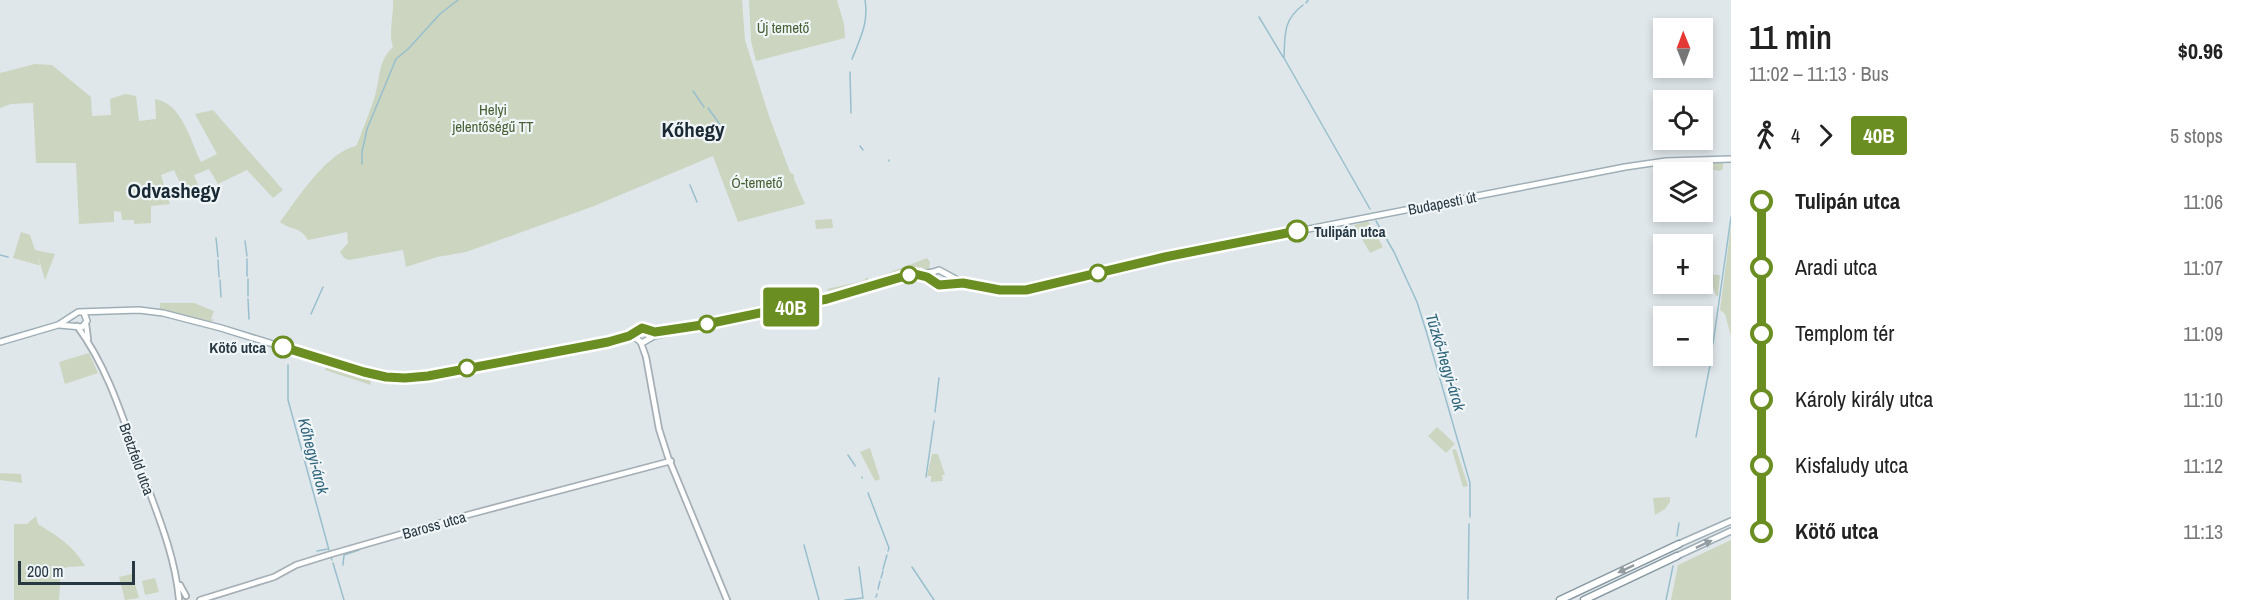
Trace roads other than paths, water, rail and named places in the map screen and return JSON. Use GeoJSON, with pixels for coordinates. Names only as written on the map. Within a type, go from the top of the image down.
{"type":"FeatureCollection","features":[{"type":"Feature","properties":{"kind":"highway"},"geometry":{"type":"LineString","coordinates":[[1560,600],[1679,544]]}},
{"type":"Feature","properties":{"kind":"highway"},"geometry":{"type":"LineString","coordinates":[[1584,600],[1677,556]]}},
{"type":"Feature","properties":{"kind":"main road","name":"Budapesti út"},"geometry":{"type":"LineString","coordinates":[[963,283],[940,271],[932,276],[939,285],[963,283],[1018,291],[1187,253],[1625,167],[1675,160],[1731,159]]}},
{"type":"Feature","properties":{"kind":"main road"},"geometry":{"type":"LineString","coordinates":[[0,342],[58,325],[78,312],[139,310],[221,328],[364,372],[398,378],[428,376],[608,342],[642,328],[655,332],[702,325],[827,299],[898,277],[915,274],[932,276]]}},
{"type":"Feature","properties":{"kind":"main road"},"geometry":{"type":"LineString","coordinates":[[945,275],[945,283]]}},
{"type":"Feature","properties":{"kind":"main road"},"geometry":{"type":"LineString","coordinates":[[58,325],[75,326],[86,323],[108,310]]}},
{"type":"Feature","properties":{"kind":"main road"},"geometry":{"type":"LineString","coordinates":[[84,313],[86,323]]}},
{"type":"Feature","properties":{"kind":"main road"},"geometry":{"type":"LineString","coordinates":[[74,316],[75,326]]}},
{"type":"Feature","properties":{"kind":"main road"},"geometry":{"type":"LineString","coordinates":[[608,342],[639,342],[702,325]]}},
{"type":"Feature","properties":{"kind":"main road"},"geometry":{"type":"LineString","coordinates":[[648,330],[649,340]]}},
{"type":"Feature","properties":{"kind":"main road"},"geometry":{"type":"LineString","coordinates":[[637,332],[639,342]]}},
{"type":"Feature","properties":{"kind":"main road"},"geometry":{"type":"LineString","coordinates":[[1679,544],[1731,521]]}},
{"type":"Feature","properties":{"kind":"main road"},"geometry":{"type":"LineString","coordinates":[[1677,556],[1731,531]]}},
{"type":"Feature","properties":{"kind":"street","name":"Bretzfeld utca"},"geometry":{"type":"LineString","coordinates":[[86,323],[88,342]]}},
{"type":"Feature","properties":{"kind":"street","name":"Bretzfeld utca"},"geometry":{"type":"LineString","coordinates":[[75,326],[88,342],[111,387],[169,547],[177,579],[179,599]]}},
{"type":"Feature","properties":{"kind":"street"},"geometry":{"type":"LineString","coordinates":[[646,357],[649,340]]}},
{"type":"Feature","properties":{"kind":"street"},"geometry":{"type":"LineString","coordinates":[[639,342],[646,357],[659,429],[668,457],[727,600]]}},
{"type":"Feature","properties":{"kind":"street","name":"Baross utca"},"geometry":{"type":"LineString","coordinates":[[200,600],[274,577],[296,565],[328,555],[671,461]]}},
{"type":"Feature","properties":{"kind":"street","name":"Bretzfeld utca"},"geometry":{"type":"LineString","coordinates":[[177,579],[186,596]]}},
{"type":"Feature","properties":{"kind":"street"},"geometry":{"type":"LineString","coordinates":[[179,599],[186,596],[192,599]]}},
{"type":"Feature","properties":{"kind":"waterway","name":"Kőhegyi-árok"},"geometry":{"type":"LineString","coordinates":[[362,164],[367,129],[396,59],[440,14],[458,0]]}},
{"type":"Feature","properties":{"kind":"waterway"},"geometry":{"type":"LineString","coordinates":[[852,59],[865,23],[865,0]]}},
{"type":"Feature","properties":{"kind":"waterway","name":"Tűzkő-hegyi-árok"},"geometry":{"type":"LineString","coordinates":[[1303,5],[1288,22],[1284,58],[1370,209]]}},
{"type":"Feature","properties":{"kind":"waterway"},"geometry":{"type":"LineString","coordinates":[[1259,17],[1283,57]]}},
{"type":"Feature","properties":{"kind":"waterway"},"geometry":{"type":"LineString","coordinates":[[850,72],[851,113]]}},
{"type":"Feature","properties":{"kind":"waterway"},"geometry":{"type":"LineString","coordinates":[[693,91],[704,107]]}},
{"type":"Feature","properties":{"kind":"waterway"},"geometry":{"type":"LineString","coordinates":[[708,108],[721,126]]}},
{"type":"Feature","properties":{"kind":"waterway"},"geometry":{"type":"LineString","coordinates":[[860,146],[863,150]]}},
{"type":"Feature","properties":{"kind":"waterway"},"geometry":{"type":"LineString","coordinates":[[690,185],[697,202]]}},
{"type":"Feature","properties":{"kind":"waterway"},"geometry":{"type":"LineString","coordinates":[[1713,344],[1731,217]]}},
{"type":"Feature","properties":{"kind":"waterway","name":"Tűzkő-hegyi-árok"},"geometry":{"type":"LineString","coordinates":[[1376,221],[1394,252],[1417,302],[1470,483],[1470,517]]}},
{"type":"Feature","properties":{"kind":"waterway"},"geometry":{"type":"LineString","coordinates":[[216,238],[218,257]]}},
{"type":"Feature","properties":{"kind":"waterway"},"geometry":{"type":"LineString","coordinates":[[245,241],[247,256]]}},
{"type":"Feature","properties":{"kind":"waterway"},"geometry":{"type":"LineString","coordinates":[[0,255],[8,257]]}},
{"type":"Feature","properties":{"kind":"waterway"},"geometry":{"type":"LineString","coordinates":[[247,259],[247,276]]}},
{"type":"Feature","properties":{"kind":"waterway"},"geometry":{"type":"LineString","coordinates":[[218,260],[219,277]]}},
{"type":"Feature","properties":{"kind":"waterway"},"geometry":{"type":"LineString","coordinates":[[248,279],[248,296]]}},
{"type":"Feature","properties":{"kind":"waterway"},"geometry":{"type":"LineString","coordinates":[[220,280],[221,297]]}},
{"type":"Feature","properties":{"kind":"waterway","name":"Kőhegyi-árok"},"geometry":{"type":"LineString","coordinates":[[311,314],[323,287]]}},
{"type":"Feature","properties":{"kind":"waterway"},"geometry":{"type":"LineString","coordinates":[[248,299],[249,319]]}},
{"type":"Feature","properties":{"kind":"waterway","name":"Kőhegyi-árok"},"geometry":{"type":"LineString","coordinates":[[288,365],[288,400],[329,550]]}},
{"type":"Feature","properties":{"kind":"waterway"},"geometry":{"type":"LineString","coordinates":[[1696,437],[1710,366]]}},
{"type":"Feature","properties":{"kind":"waterway"},"geometry":{"type":"LineString","coordinates":[[935,412],[939,378]]}},
{"type":"Feature","properties":{"kind":"waterway"},"geometry":{"type":"LineString","coordinates":[[926,477],[934,421]]}},
{"type":"Feature","properties":{"kind":"waterway"},"geometry":{"type":"LineString","coordinates":[[848,455],[854,464]]}},
{"type":"Feature","properties":{"kind":"waterway"},"geometry":{"type":"LineString","coordinates":[[868,493],[889,548],[888,551]]}},
{"type":"Feature","properties":{"kind":"waterway"},"geometry":{"type":"LineString","coordinates":[[1677,536],[1679,523]]}},
{"type":"Feature","properties":{"kind":"waterway","name":"Tűzkő-hegyi-árok"},"geometry":{"type":"LineString","coordinates":[[1468,599],[1469,524]]}},
{"type":"Feature","properties":{"kind":"waterway"},"geometry":{"type":"LineString","coordinates":[[804,545],[819,600]]}},
{"type":"Feature","properties":{"kind":"waterway"},"geometry":{"type":"LineString","coordinates":[[317,551],[328,549]]}},
{"type":"Feature","properties":{"kind":"waterway"},"geometry":{"type":"LineString","coordinates":[[343,565],[344,555],[359,550]]}},
{"type":"Feature","properties":{"kind":"waterway"},"geometry":{"type":"LineString","coordinates":[[883,569],[887,555]]}},
{"type":"Feature","properties":{"kind":"waterway","name":"Kőhegyi-árok"},"geometry":{"type":"LineString","coordinates":[[333,563],[344,600]]}},
{"type":"Feature","properties":{"kind":"waterway"},"geometry":{"type":"LineString","coordinates":[[1666,600],[1673,566]]}},
{"type":"Feature","properties":{"kind":"waterway"},"geometry":{"type":"LineString","coordinates":[[845,600],[863,598],[859,567]]}},
{"type":"Feature","properties":{"kind":"waterway"},"geometry":{"type":"LineString","coordinates":[[912,567],[934,600]]}},
{"type":"Feature","properties":{"kind":"waterway"},"geometry":{"type":"LineString","coordinates":[[881,578],[883,571]]}},
{"type":"Feature","properties":{"kind":"waterway"},"geometry":{"type":"LineString","coordinates":[[878,589],[880,581]]}},
{"type":"Feature","properties":{"kind":"place","name":"Tulipán utca"},"geometry":{"type":"Point","coordinates":[1297,231]}},
{"type":"Feature","properties":{"kind":"place","name":"Kötő utca"},"geometry":{"type":"Point","coordinates":[283,347]}},
{"type":"Feature","properties":{"kind":"district","name":"Kőhegy"},"geometry":{"type":"Point","coordinates":[693,129]}},
{"type":"Feature","properties":{"kind":"district","name":"Odvashegy"},"geometry":{"type":"Point","coordinates":[174,190]}},
{"type":"Feature","properties":{"kind":"park label","name":"Új temető"},"geometry":{"type":"Point","coordinates":[783,27]}},
{"type":"Feature","properties":{"kind":"park label","name":"Helyi jelentőségű TT"},"geometry":{"type":"Point","coordinates":[493,118]}},
{"type":"Feature","properties":{"kind":"park label","name":"Ó-temető"},"geometry":{"type":"Point","coordinates":[757,182]}}]}
